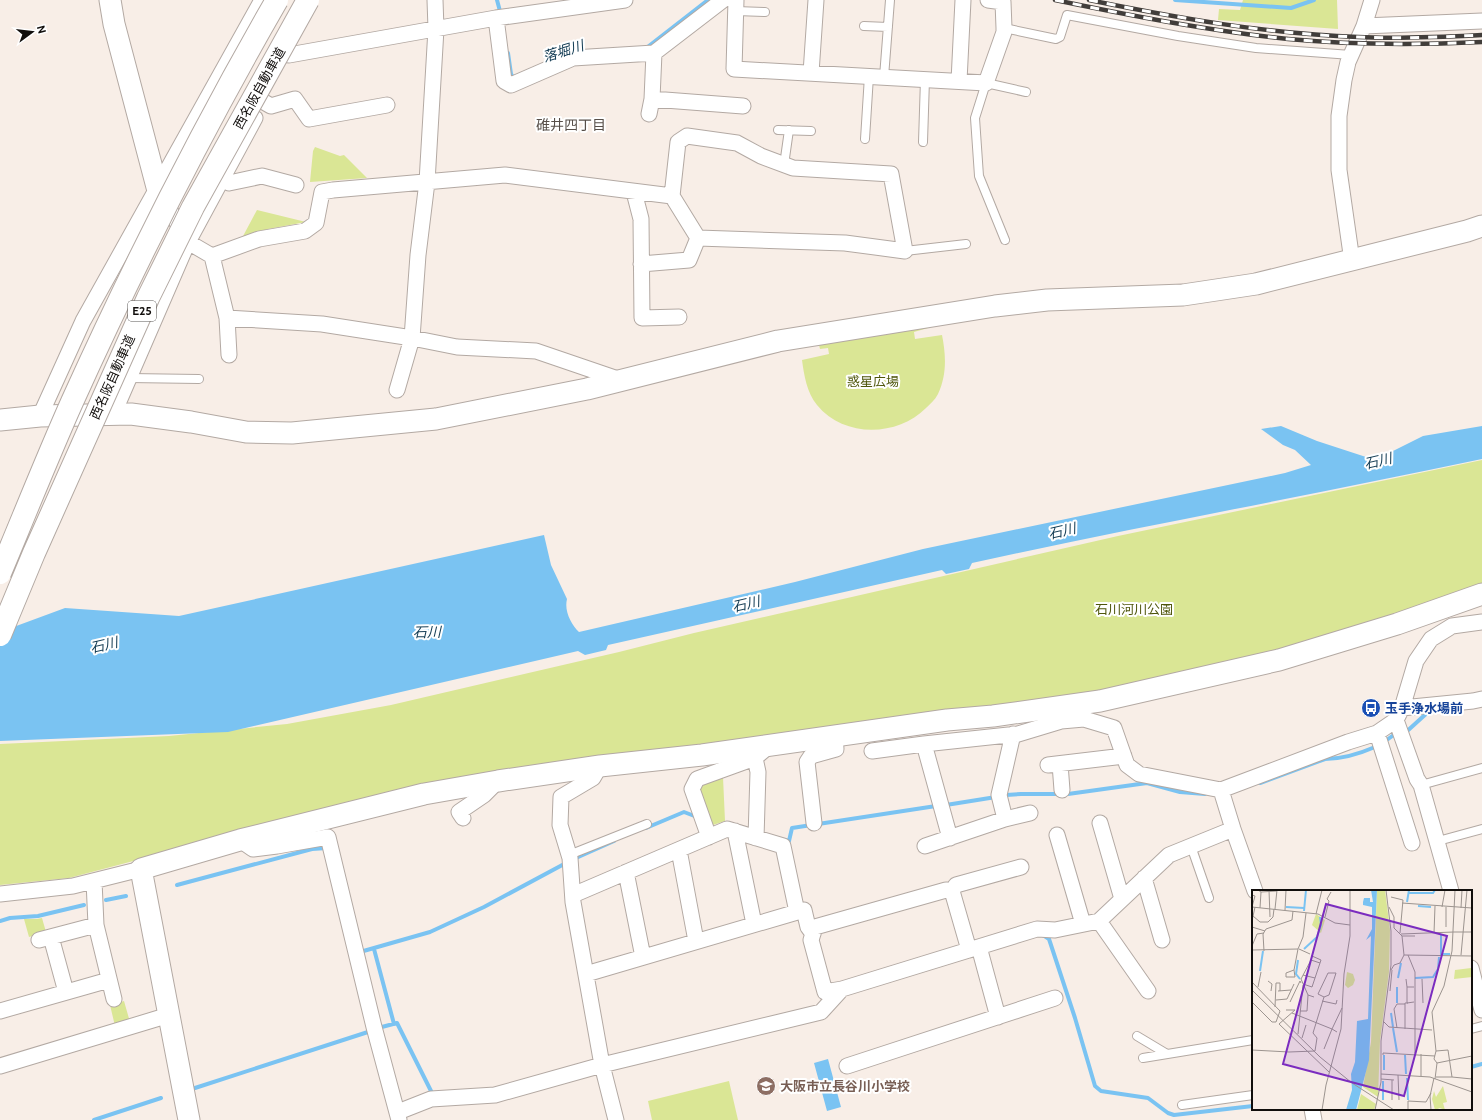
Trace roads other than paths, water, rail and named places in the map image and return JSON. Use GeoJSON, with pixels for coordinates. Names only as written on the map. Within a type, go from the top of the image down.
{"type":"FeatureCollection","features":[{"type":"Feature","properties":{"kind":"highway","name":"西名阪自動車道"},"geometry":{"type":"LineString","coordinates":[[0,573],[72,402],[163,210],[241,62],[277,0]]}},
{"type":"Feature","properties":{"kind":"highway","name":"西名阪自動車道"},"geometry":{"type":"LineString","coordinates":[[0,635],[59,495],[148,298],[193,207],[308,0]]}},
{"type":"Feature","properties":{"kind":"street"},"geometry":{"type":"LineString","coordinates":[[110,0],[114,24],[157,187],[188,242],[212,256],[228,318],[228,355]]}},
{"type":"Feature","properties":{"kind":"street"},"geometry":{"type":"LineString","coordinates":[[40,416],[83,321],[262,0]]}},
{"type":"Feature","properties":{"kind":"street"},"geometry":{"type":"LineString","coordinates":[[113,415],[188,242],[288,55],[320,0]]}},
{"type":"Feature","properties":{"kind":"street"},"geometry":{"type":"LineString","coordinates":[[397,390],[412,338],[418,254],[427,182],[436,29],[436,0]]}},
{"type":"Feature","properties":{"kind":"street"},"geometry":{"type":"LineString","coordinates":[[288,55],[500,17],[592,2],[625,0]]}},
{"type":"Feature","properties":{"kind":"street"},"geometry":{"type":"LineString","coordinates":[[500,17],[504,81],[511,86],[572,58],[654,53],[722,0]]}},
{"type":"Feature","properties":{"kind":"street"},"geometry":{"type":"LineString","coordinates":[[811,73],[816,0]]}},
{"type":"Feature","properties":{"kind":"street"},"geometry":{"type":"LineString","coordinates":[[959,81],[963,0]]}},
{"type":"Feature","properties":{"kind":"street"},"geometry":{"type":"LineString","coordinates":[[736,5],[734,69],[986,83],[1004,32],[1003,2],[988,0]]}},
{"type":"Feature","properties":{"kind":"street"},"geometry":{"type":"LineString","coordinates":[[1352,261],[1339,170],[1339,116],[1344,80],[1351,55],[1364,26],[1372,0]]}},
{"type":"Feature","properties":{"kind":"street"},"geometry":{"type":"LineString","coordinates":[[1364,26],[1482,21]]}},
{"type":"Feature","properties":{"kind":"street"},"geometry":{"type":"LineString","coordinates":[[654,53],[650,107],[743,106]]}},
{"type":"Feature","properties":{"kind":"street"},"geometry":{"type":"LineString","coordinates":[[264,102],[271,106],[295,99],[309,119],[387,105]]}},
{"type":"Feature","properties":{"kind":"street"},"geometry":{"type":"LineString","coordinates":[[687,136],[737,142],[761,156],[794,168],[891,174],[905,250],[845,243],[698,238],[672,196],[678,142],[687,136]]}},
{"type":"Feature","properties":{"kind":"street"},"geometry":{"type":"LineString","coordinates":[[212,256],[259,239],[305,231],[316,223],[322,192],[333,190],[505,175],[672,196]]}},
{"type":"Feature","properties":{"kind":"street"},"geometry":{"type":"LineString","coordinates":[[222,179],[229,183],[262,176],[296,185]]}},
{"type":"Feature","properties":{"kind":"street"},"geometry":{"type":"LineString","coordinates":[[634,192],[641,219],[642,318],[680,317]]}},
{"type":"Feature","properties":{"kind":"street"},"geometry":{"type":"LineString","coordinates":[[0,420],[40,416],[131,414],[192,422],[246,432],[292,433],[436,419],[587,389],[778,341],[995,306],[1048,300],[1183,295],[1256,284],[1352,261],[1482,226]]}},
{"type":"Feature","properties":{"kind":"street"},"geometry":{"type":"LineString","coordinates":[[641,264],[689,260],[698,238]]}},
{"type":"Feature","properties":{"kind":"street"},"geometry":{"type":"LineString","coordinates":[[228,318],[322,324],[412,338],[457,347],[536,352],[621,380]]}},
{"type":"Feature","properties":{"kind":"street"},"geometry":{"type":"LineString","coordinates":[[872,751],[1013,734],[1037,729],[1059,714],[1100,701],[1279,660],[1397,624],[1482,594]]}},
{"type":"Feature","properties":{"kind":"street"},"geometry":{"type":"LineString","coordinates":[[1451,890],[1438,841],[1399,714],[1416,661],[1431,639],[1452,626],[1482,622]]}},
{"type":"Feature","properties":{"kind":"street"},"geometry":{"type":"LineString","coordinates":[[0,894],[73,886],[141,869],[240,840],[424,794],[498,781],[600,766],[702,755],[835,735],[947,720],[993,716],[1059,714],[1084,719],[1114,728],[1127,765],[1139,774],[1221,790],[1348,742],[1377,733],[1399,714],[1482,699]]}},
{"type":"Feature","properties":{"kind":"street"},"geometry":{"type":"LineString","coordinates":[[1377,733],[1412,843]]}},
{"type":"Feature","properties":{"kind":"street"},"geometry":{"type":"LineString","coordinates":[[1005,819],[999,795],[1013,734]]}},
{"type":"Feature","properties":{"kind":"street"},"geometry":{"type":"LineString","coordinates":[[814,823],[807,762],[811,756],[836,749],[835,735]]}},
{"type":"Feature","properties":{"kind":"street"},"geometry":{"type":"LineString","coordinates":[[924,744],[950,838]]}},
{"type":"Feature","properties":{"kind":"street"},"geometry":{"type":"LineString","coordinates":[[709,837],[692,789],[697,779],[755,758],[771,745]]}},
{"type":"Feature","properties":{"kind":"street"},"geometry":{"type":"LineString","coordinates":[[1062,790],[1054,765],[1124,756]]}},
{"type":"Feature","properties":{"kind":"street"},"geometry":{"type":"LineString","coordinates":[[755,758],[758,772],[756,838]]}},
{"type":"Feature","properties":{"kind":"street"},"geometry":{"type":"LineString","coordinates":[[600,766],[593,778],[561,797],[560,825],[570,855],[573,895],[586,974],[602,1065],[616,1120]]}},
{"type":"Feature","properties":{"kind":"street"},"geometry":{"type":"LineString","coordinates":[[463,818],[459,812],[484,795],[498,781]]}},
{"type":"Feature","properties":{"kind":"street"},"geometry":{"type":"LineString","coordinates":[[1221,790],[1255,890]]}},
{"type":"Feature","properties":{"kind":"street"},"geometry":{"type":"LineString","coordinates":[[925,846],[1005,819],[1030,813]]}},
{"type":"Feature","properties":{"kind":"street"},"geometry":{"type":"LineString","coordinates":[[1100,822],[1122,899]]}},
{"type":"Feature","properties":{"kind":"street"},"geometry":{"type":"LineString","coordinates":[[573,895],[727,829],[783,846],[797,912]]}},
{"type":"Feature","properties":{"kind":"street"},"geometry":{"type":"LineString","coordinates":[[952,891],[946,890],[815,927],[810,940],[825,992],[842,989],[977,951],[1037,929],[1055,930],[1099,921],[1169,856],[1233,829]]}},
{"type":"Feature","properties":{"kind":"street"},"geometry":{"type":"LineString","coordinates":[[735,831],[754,924]]}},
{"type":"Feature","properties":{"kind":"street"},"geometry":{"type":"LineString","coordinates":[[1057,835],[1083,924]]}},
{"type":"Feature","properties":{"kind":"street"},"geometry":{"type":"LineString","coordinates":[[240,840],[254,849],[328,837],[374,1027],[398,1116],[431,1099],[494,1095],[602,1065],[821,1012],[842,989]]}},
{"type":"Feature","properties":{"kind":"street"},"geometry":{"type":"LineString","coordinates":[[679,850],[696,941]]}},
{"type":"Feature","properties":{"kind":"street"},"geometry":{"type":"LineString","coordinates":[[952,891],[956,885],[1021,867]]}},
{"type":"Feature","properties":{"kind":"street"},"geometry":{"type":"LineString","coordinates":[[141,869],[188,1120]]}},
{"type":"Feature","properties":{"kind":"street"},"geometry":{"type":"LineString","coordinates":[[626,872],[643,957]]}},
{"type":"Feature","properties":{"kind":"street"},"geometry":{"type":"LineString","coordinates":[[1144,878],[1162,940]]}},
{"type":"Feature","properties":{"kind":"street"},"geometry":{"type":"LineString","coordinates":[[94,880],[96,925],[114,999]]}},
{"type":"Feature","properties":{"kind":"street"},"geometry":{"type":"LineString","coordinates":[[952,891],[977,951],[998,1017]]}},
{"type":"Feature","properties":{"kind":"street"},"geometry":{"type":"LineString","coordinates":[[586,974],[804,910],[808,927],[813,934]]}},
{"type":"Feature","properties":{"kind":"street"},"geometry":{"type":"LineString","coordinates":[[1099,921],[1148,991]]}},
{"type":"Feature","properties":{"kind":"street"},"geometry":{"type":"LineString","coordinates":[[66,992],[45,938],[96,925]]}},
{"type":"Feature","properties":{"kind":"street"},"geometry":{"type":"LineString","coordinates":[[1472,974],[1481,1004]]}},
{"type":"Feature","properties":{"kind":"street"},"geometry":{"type":"LineString","coordinates":[[0,1011],[109,980]]}},
{"type":"Feature","properties":{"kind":"street"},"geometry":{"type":"LineString","coordinates":[[847,1066],[1055,998]]}},
{"type":"Feature","properties":{"kind":"street"},"geometry":{"type":"LineString","coordinates":[[0,1066],[169,1015]]}},
{"type":"Feature","properties":{"kind":"street"},"geometry":{"type":"LineString","coordinates":[[1312,1110],[1314,1120]]}},
{"type":"Feature","properties":{"kind":"lane"},"geometry":{"type":"LineString","coordinates":[[884,77],[890,0]]}},
{"type":"Feature","properties":{"kind":"lane"},"geometry":{"type":"LineString","coordinates":[[736,5],[765,12]]}},
{"type":"Feature","properties":{"kind":"lane"},"geometry":{"type":"LineString","coordinates":[[1004,28],[1056,39],[1060,36],[1067,14],[1178,36],[1256,48],[1351,55]]}},
{"type":"Feature","properties":{"kind":"lane"},"geometry":{"type":"LineString","coordinates":[[864,26],[888,27]]}},
{"type":"Feature","properties":{"kind":"lane"},"geometry":{"type":"LineString","coordinates":[[865,139],[869,76]]}},
{"type":"Feature","properties":{"kind":"lane"},"geometry":{"type":"LineString","coordinates":[[923,142],[925,79]]}},
{"type":"Feature","properties":{"kind":"lane"},"geometry":{"type":"LineString","coordinates":[[1005,240],[980,176],[976,118],[986,83],[1026,92]]}},
{"type":"Feature","properties":{"kind":"lane"},"geometry":{"type":"LineString","coordinates":[[778,130],[811,131]]}},
{"type":"Feature","properties":{"kind":"lane"},"geometry":{"type":"LineString","coordinates":[[784,165],[789,130]]}},
{"type":"Feature","properties":{"kind":"lane"},"geometry":{"type":"LineString","coordinates":[[905,250],[966,244]]}},
{"type":"Feature","properties":{"kind":"lane"},"geometry":{"type":"LineString","coordinates":[[128,378],[199,379]]}},
{"type":"Feature","properties":{"kind":"lane"},"geometry":{"type":"LineString","coordinates":[[1421,785],[1482,768]]}},
{"type":"Feature","properties":{"kind":"lane"},"geometry":{"type":"LineString","coordinates":[[570,855],[647,824]]}},
{"type":"Feature","properties":{"kind":"lane"},"geometry":{"type":"LineString","coordinates":[[1438,841],[1482,829]]}},
{"type":"Feature","properties":{"kind":"lane"},"geometry":{"type":"LineString","coordinates":[[1191,846],[1210,898]]}},
{"type":"Feature","properties":{"kind":"lane"},"geometry":{"type":"LineString","coordinates":[[1472,1030],[1482,1026]]}},
{"type":"Feature","properties":{"kind":"lane"},"geometry":{"type":"LineString","coordinates":[[1137,1036],[1167,1054]]}},
{"type":"Feature","properties":{"kind":"lane"},"geometry":{"type":"LineString","coordinates":[[1143,1058],[1252,1040]]}},
{"type":"Feature","properties":{"kind":"lane"},"geometry":{"type":"LineString","coordinates":[[1182,1105],[1252,1095]]}},
{"type":"Feature","properties":{"kind":"water","name":"石川"},"geometry":{"type":"Polygon","coordinates":[[[1281,426],[1317,441],[1366,457],[1393,451],[1423,436],[1482,426],[1482,459],[972,563],[969,569],[946,574],[942,570],[608,645],[606,650],[585,655],[578,651],[228,732],[0,741],[0,632],[65,608],[179,616],[544,535],[551,565],[567,599],[567,613],[573,625],[579,632],[795,582],[923,549],[1285,473],[1311,465],[1295,450],[1283,445],[1261,429],[1281,426]]]}},
{"type":"Feature","properties":{"kind":"water"},"geometry":{"type":"Polygon","coordinates":[[[828,1059],[841,1107],[827,1111],[814,1063],[828,1059]]]}},
{"type":"Feature","properties":{"kind":"waterway","name":"落堀川"},"geometry":{"type":"LineString","coordinates":[[497,0],[501,15]]}},
{"type":"Feature","properties":{"kind":"waterway","name":"落堀川"},"geometry":{"type":"LineString","coordinates":[[645,49],[708,0]]}},
{"type":"Feature","properties":{"kind":"waterway","name":"落堀川"},"geometry":{"type":"LineString","coordinates":[[1175,0],[1291,8],[1314,0]]}},
{"type":"Feature","properties":{"kind":"waterway","name":"落堀川"},"geometry":{"type":"LineString","coordinates":[[508,53],[511,74],[514,79],[516,78]]}},
{"type":"Feature","properties":{"kind":"waterway"},"geometry":{"type":"LineString","coordinates":[[1405,733],[1427,713],[1432,712]]}},
{"type":"Feature","properties":{"kind":"waterway"},"geometry":{"type":"LineString","coordinates":[[1384,742],[1395,734]]}},
{"type":"Feature","properties":{"kind":"waterway"},"geometry":{"type":"LineString","coordinates":[[1260,783],[1325,759],[1351,756],[1375,747]]}},
{"type":"Feature","properties":{"kind":"waterway"},"geometry":{"type":"LineString","coordinates":[[1006,795],[1068,794],[1147,783],[1180,792],[1205,794]]}},
{"type":"Feature","properties":{"kind":"waterway"},"geometry":{"type":"LineString","coordinates":[[946,805],[996,797]]}},
{"type":"Feature","properties":{"kind":"waterway"},"geometry":{"type":"LineString","coordinates":[[784,840],[789,841],[792,828],[936,806]]}},
{"type":"Feature","properties":{"kind":"waterway"},"geometry":{"type":"LineString","coordinates":[[646,828],[684,812],[697,817]]}},
{"type":"Feature","properties":{"kind":"waterway"},"geometry":{"type":"LineString","coordinates":[[575,861],[576,858],[614,841]]}},
{"type":"Feature","properties":{"kind":"waterway"},"geometry":{"type":"LineString","coordinates":[[177,885],[312,849],[327,848],[327,850]]}},
{"type":"Feature","properties":{"kind":"waterway"},"geometry":{"type":"LineString","coordinates":[[360,952],[430,932],[484,907],[566,863]]}},
{"type":"Feature","properties":{"kind":"waterway"},"geometry":{"type":"LineString","coordinates":[[106,900],[126,896]]}},
{"type":"Feature","properties":{"kind":"waterway"},"geometry":{"type":"LineString","coordinates":[[0,921],[10,918],[38,916],[84,905]]}},
{"type":"Feature","properties":{"kind":"waterway"},"geometry":{"type":"LineString","coordinates":[[1043,935],[1049,939],[1075,1018],[1095,1086],[1101,1091],[1148,1098],[1168,1113],[1174,1115],[1252,1106]]}},
{"type":"Feature","properties":{"kind":"waterway"},"geometry":{"type":"LineString","coordinates":[[374,949],[394,1024]]}},
{"type":"Feature","properties":{"kind":"waterway"},"geometry":{"type":"LineString","coordinates":[[378,1028],[397,1023],[432,1093],[434,1093]]}},
{"type":"Feature","properties":{"kind":"waterway"},"geometry":{"type":"LineString","coordinates":[[195,1088],[371,1031]]}},
{"type":"Feature","properties":{"kind":"waterway"},"geometry":{"type":"LineString","coordinates":[[1472,1067],[1482,1064]]}},
{"type":"Feature","properties":{"kind":"waterway"},"geometry":{"type":"LineString","coordinates":[[94,1120],[161,1098]]}},
{"type":"Feature","properties":{"kind":"railway"},"geometry":{"type":"LineString","coordinates":[[1055,0],[1113,12],[1230,32],[1288,39],[1385,44],[1482,42]]}},
{"type":"Feature","properties":{"kind":"railway"},"geometry":{"type":"LineString","coordinates":[[1089,0],[1189,19],[1256,29],[1324,35],[1389,38],[1482,35]]}},
{"type":"Feature","properties":{"kind":"place","name":"玉手浄水場前"},"geometry":{"type":"Point","coordinates":[1371,708]}},
{"type":"Feature","properties":{"kind":"place","name":"大阪市立長谷川小学校"},"geometry":{"type":"Point","coordinates":[766,1086]}},
{"type":"Feature","properties":{"kind":"district","name":"碓井四丁目"},"geometry":{"type":"Point","coordinates":[571,125]}},
{"type":"Feature","properties":{"kind":"park label","name":"惑星広場"},"geometry":{"type":"Point","coordinates":[873,381]}},
{"type":"Feature","properties":{"kind":"park label","name":"石川河川公園"},"geometry":{"type":"Point","coordinates":[1134,609]}}]}
